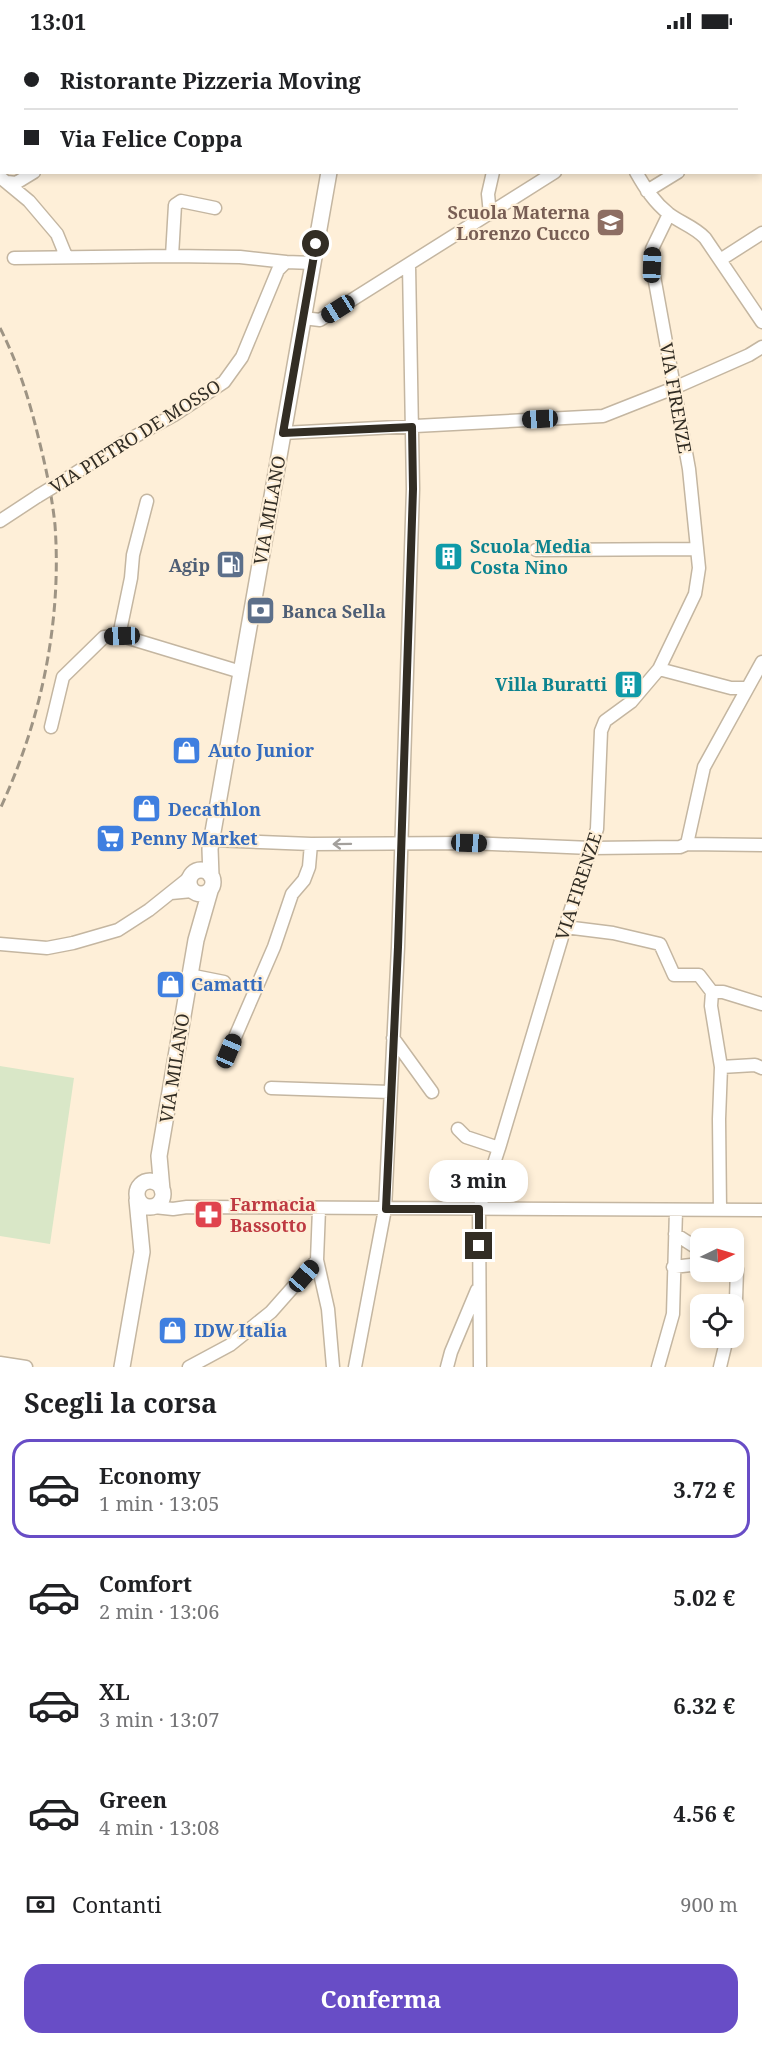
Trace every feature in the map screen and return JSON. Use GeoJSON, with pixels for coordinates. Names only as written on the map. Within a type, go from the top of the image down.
{"type":"FeatureCollection","features":[{"type":"Feature","properties":{"kind":"main road","name":"VIA MILANO"},"geometry":{"type":"LineString","coordinates":[[163,1191],[158,1160],[196,940],[200,883],[211,844],[329,174]]}},
{"type":"Feature","properties":{"kind":"main road","name":"VIA MILANO"},"geometry":{"type":"LineString","coordinates":[[122,1367],[142,1252],[147,1205],[138,1187],[145,1182],[158,1160]]}},
{"type":"Feature","properties":{"kind":"main road"},"geometry":{"type":"LineString","coordinates":[[145,1182],[155,1182],[163,1191],[162,1200],[147,1205]]}},
{"type":"Feature","properties":{"kind":"street"},"geometry":{"type":"LineString","coordinates":[[3,179],[16,183],[31,174]]}},
{"type":"Feature","properties":{"kind":"street"},"geometry":{"type":"LineString","coordinates":[[490,214],[488,194],[493,174]]}},
{"type":"Feature","properties":{"kind":"street"},"geometry":{"type":"LineString","coordinates":[[303,318],[320,320],[552,174]]}},
{"type":"Feature","properties":{"kind":"street"},"geometry":{"type":"LineString","coordinates":[[637,174],[651,198],[669,214],[699,231],[762,322]]}},
{"type":"Feature","properties":{"kind":"street"},"geometry":{"type":"LineString","coordinates":[[647,191],[675,174]]}},
{"type":"Feature","properties":{"kind":"street"},"geometry":{"type":"LineString","coordinates":[[3,179],[29,201],[57,234],[66,256]]}},
{"type":"Feature","properties":{"kind":"street"},"geometry":{"type":"LineString","coordinates":[[172,256],[175,205],[181,201],[215,208]]}},
{"type":"Feature","properties":{"kind":"street","name":"VIA FIRENZE"},"geometry":{"type":"LineString","coordinates":[[480,1367],[479,1209],[500,1148],[565,927],[597,829],[601,731],[605,721],[631,702],[659,669],[695,594],[699,568],[689,469],[652,265],[652,249],[669,214]]}},
{"type":"Feature","properties":{"kind":"street"},"geometry":{"type":"LineString","coordinates":[[720,260],[762,233]]}},
{"type":"Feature","properties":{"kind":"street"},"geometry":{"type":"LineString","coordinates":[[14,258],[172,256],[313,263]]}},
{"type":"Feature","properties":{"kind":"street","name":"VIA PIETRO DE MOSSO"},"geometry":{"type":"LineString","coordinates":[[0,521],[224,382],[242,357],[275,275],[286,262]]}},
{"type":"Feature","properties":{"kind":"street"},"geometry":{"type":"LineString","coordinates":[[355,1367],[386,1209],[413,489],[409,265]]}},
{"type":"Feature","properties":{"kind":"street"},"geometry":{"type":"LineString","coordinates":[[283,433],[603,416],[674,388],[762,347]]}},
{"type":"Feature","properties":{"kind":"street"},"geometry":{"type":"LineString","coordinates":[[122,636],[120,631],[131,578],[133,555],[147,501]]}},
{"type":"Feature","properties":{"kind":"street"},"geometry":{"type":"LineString","coordinates":[[536,550],[697,549]]}},
{"type":"Feature","properties":{"kind":"street"},"geometry":{"type":"LineString","coordinates":[[51,728],[63,677],[104,637],[122,636],[241,672]]}},
{"type":"Feature","properties":{"kind":"street"},"geometry":{"type":"LineString","coordinates":[[687,844],[704,767],[762,662]]}},
{"type":"Feature","properties":{"kind":"street"},"geometry":{"type":"LineString","coordinates":[[659,669],[731,688],[747,688]]}},
{"type":"Feature","properties":{"kind":"street"},"geometry":{"type":"LineString","coordinates":[[211,844],[469,843],[591,848],[680,847],[687,844],[762,845]]}},
{"type":"Feature","properties":{"kind":"street"},"geometry":{"type":"LineString","coordinates":[[229,1051],[274,946],[292,894],[304,879],[309,867],[311,844]]}},
{"type":"Feature","properties":{"kind":"street"},"geometry":{"type":"LineString","coordinates":[[0,945],[47,948],[118,930],[170,893],[200,883]]}},
{"type":"Feature","properties":{"kind":"street"},"geometry":{"type":"LineString","coordinates":[[565,927],[613,933],[660,944],[674,975],[699,975],[712,992],[711,1006],[721,1067],[720,1210]]}},
{"type":"Feature","properties":{"kind":"street"},"geometry":{"type":"LineString","coordinates":[[189,975],[224,982]]}},
{"type":"Feature","properties":{"kind":"street"},"geometry":{"type":"LineString","coordinates":[[712,992],[723,992],[762,1004]]}},
{"type":"Feature","properties":{"kind":"street"},"geometry":{"type":"LineString","coordinates":[[393,1038],[432,1092]]}},
{"type":"Feature","properties":{"kind":"street"},"geometry":{"type":"LineString","coordinates":[[721,1067],[754,1065],[762,1068]]}},
{"type":"Feature","properties":{"kind":"street"},"geometry":{"type":"LineString","coordinates":[[270,1088],[390,1092]]}},
{"type":"Feature","properties":{"kind":"street"},"geometry":{"type":"LineString","coordinates":[[458,1129],[466,1137],[500,1148]]}},
{"type":"Feature","properties":{"kind":"street"},"geometry":{"type":"LineString","coordinates":[[163,1191],[172,1202],[187,1207]]}},
{"type":"Feature","properties":{"kind":"street"},"geometry":{"type":"LineString","coordinates":[[147,1205],[172,1209],[187,1207],[762,1210]]}},
{"type":"Feature","properties":{"kind":"street"},"geometry":{"type":"LineString","coordinates":[[319,1209],[318,1260],[328,1309],[333,1367]]}},
{"type":"Feature","properties":{"kind":"street"},"geometry":{"type":"LineString","coordinates":[[658,1367],[673,1314],[676,1210]]}},
{"type":"Feature","properties":{"kind":"street"},"geometry":{"type":"LineString","coordinates":[[675,1234],[690,1244]]}},
{"type":"Feature","properties":{"kind":"street"},"geometry":{"type":"LineString","coordinates":[[189,1367],[230,1345],[252,1328],[271,1312],[318,1260]]}},
{"type":"Feature","properties":{"kind":"street"},"geometry":{"type":"LineString","coordinates":[[673,1267],[690,1265]]}},
{"type":"Feature","properties":{"kind":"street"},"geometry":{"type":"LineString","coordinates":[[447,1367],[450,1352],[480,1284]]}},
{"type":"Feature","properties":{"kind":"street"},"geometry":{"type":"LineString","coordinates":[[720,1367],[725,1348]]}},
{"type":"Feature","properties":{"kind":"street"},"geometry":{"type":"LineString","coordinates":[[0,1363],[26,1367]]}},
{"type":"Feature","properties":{"kind":"green space"},"geometry":{"type":"Polygon","coordinates":[[[0,1066],[74,1078],[50,1244],[0,1236],[0,1066]]]}},
{"type":"Feature","properties":{"kind":"railway"},"geometry":{"type":"LineString","coordinates":[[0,328],[23,383],[42,451],[54,514],[56,561],[55,598],[46,670],[27,741],[0,809]]}},
{"type":"Feature","properties":{"kind":"place","name":"Scuola Materna Lorenzo Cucco"},"geometry":{"type":"Point","coordinates":[611,222]}},
{"type":"Feature","properties":{"kind":"place","name":"Scuola Media Costa Nino"},"geometry":{"type":"Point","coordinates":[449,556]}},
{"type":"Feature","properties":{"kind":"place","name":"Agip"},"geometry":{"type":"Point","coordinates":[231,565]}},
{"type":"Feature","properties":{"kind":"place","name":"Banca Sella"},"geometry":{"type":"Point","coordinates":[261,611]}},
{"type":"Feature","properties":{"kind":"place","name":"Villa Buratti"},"geometry":{"type":"Point","coordinates":[628,684]}},
{"type":"Feature","properties":{"kind":"place","name":"Auto Junior"},"geometry":{"type":"Point","coordinates":[187,750]}},
{"type":"Feature","properties":{"kind":"place","name":"Decathlon"},"geometry":{"type":"Point","coordinates":[147,809]}},
{"type":"Feature","properties":{"kind":"place","name":"Penny Market"},"geometry":{"type":"Point","coordinates":[110,838]}},
{"type":"Feature","properties":{"kind":"place","name":"Camatti"},"geometry":{"type":"Point","coordinates":[170,984]}},
{"type":"Feature","properties":{"kind":"place","name":"Farmacia Bassotto"},"geometry":{"type":"Point","coordinates":[209,1214]}},
{"type":"Feature","properties":{"kind":"place","name":"IDW Italia"},"geometry":{"type":"Point","coordinates":[173,1330]}},
{"type":"Feature","properties":{"kind":"route"},"geometry":{"type":"LineString","coordinates":[[316,244],[283,433],[412,427],[413,489],[398,947],[386,1209],[479,1209],[479,1246]]}}]}
